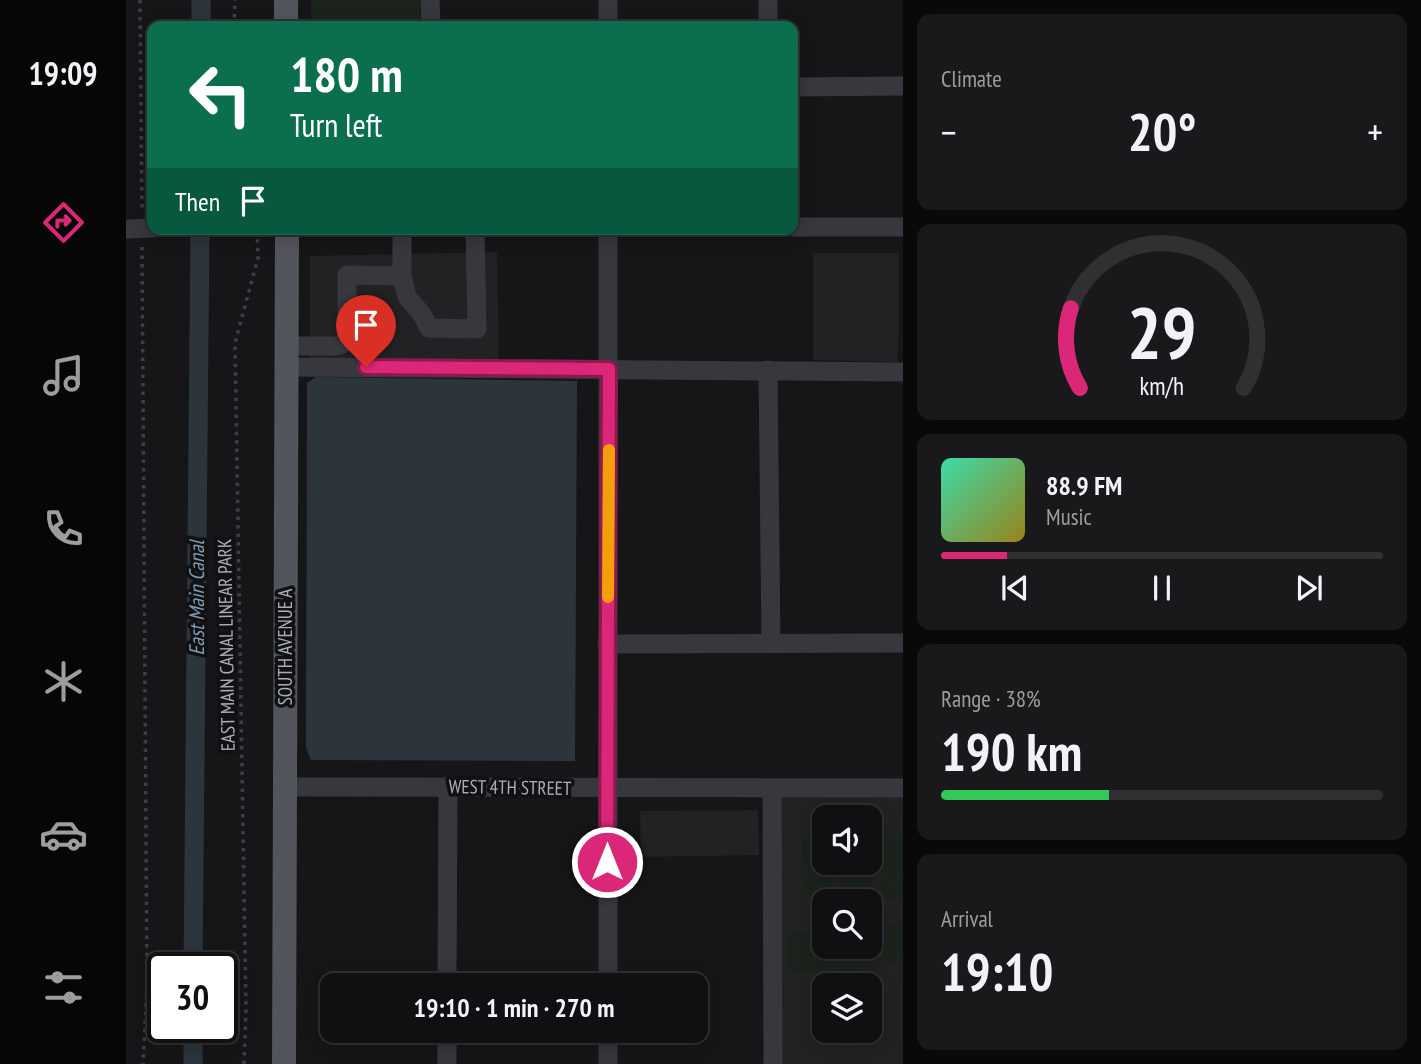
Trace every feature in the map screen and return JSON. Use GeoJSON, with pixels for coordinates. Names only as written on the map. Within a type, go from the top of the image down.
{"type":"FeatureCollection","features":[{"type":"Feature","properties":{"kind":"main road"},"geometry":{"type":"LineString","coordinates":[[286,0],[286,21]]}},
{"type":"Feature","properties":{"kind":"main road","name":"SOUTH AVENUE A"},"geometry":{"type":"LineString","coordinates":[[284,1064],[287,235]]}},
{"type":"Feature","properties":{"kind":"street"},"geometry":{"type":"LineString","coordinates":[[430,0],[431,21]]}},
{"type":"Feature","properties":{"kind":"street"},"geometry":{"type":"LineString","coordinates":[[608,0],[608,21]]}},
{"type":"Feature","properties":{"kind":"street"},"geometry":{"type":"LineString","coordinates":[[768,0],[768,21]]}},
{"type":"Feature","properties":{"kind":"street"},"geometry":{"type":"LineString","coordinates":[[798,87],[903,86]]}},
{"type":"Feature","properties":{"kind":"street"},"geometry":{"type":"LineString","coordinates":[[798,227],[903,227]]}},
{"type":"Feature","properties":{"kind":"street"},"geometry":{"type":"LineString","coordinates":[[402,235],[402,276],[407,297],[421,313],[429,328],[477,329],[475,235]]}},
{"type":"Feature","properties":{"kind":"street"},"geometry":{"type":"LineString","coordinates":[[608,235],[608,973]]}},
{"type":"Feature","properties":{"kind":"street"},"geometry":{"type":"LineString","coordinates":[[286,356],[342,344],[346,337],[347,275],[402,276]]}},
{"type":"Feature","properties":{"kind":"street"},"geometry":{"type":"LineString","coordinates":[[286,356],[609,369],[903,372]]}},
{"type":"Feature","properties":{"kind":"street"},"geometry":{"type":"LineString","coordinates":[[768,370],[771,643]]}},
{"type":"Feature","properties":{"kind":"street"},"geometry":{"type":"LineString","coordinates":[[607,644],[903,643]]}},
{"type":"Feature","properties":{"kind":"street"},"geometry":{"type":"LineString","coordinates":[[447,973],[448,786]]}},
{"type":"Feature","properties":{"kind":"street","name":"WEST 4TH STREET"},"geometry":{"type":"LineString","coordinates":[[284,787],[903,788]]}},
{"type":"Feature","properties":{"kind":"street"},"geometry":{"type":"LineString","coordinates":[[772,789],[773,1064]]}},
{"type":"Feature","properties":{"kind":"street"},"geometry":{"type":"LineString","coordinates":[[447,1043],[447,1064]]}},
{"type":"Feature","properties":{"kind":"street"},"geometry":{"type":"LineString","coordinates":[[608,1043],[608,1064]]}},
{"type":"Feature","properties":{"kind":"path"},"geometry":{"type":"LineString","coordinates":[[140,0],[147,984],[144,1064]]}},
{"type":"Feature","properties":{"kind":"path"},"geometry":{"type":"LineString","coordinates":[[234,21],[235,0]]}},
{"type":"Feature","properties":{"kind":"path","name":"EAST MAIN CANAL LINEAR PARK"},"geometry":{"type":"LineString","coordinates":[[244,1064],[246,996],[235,343],[258,258],[257,235]]}},
{"type":"Feature","properties":{"kind":"shaded area"},"geometry":{"type":"Polygon","coordinates":[[[311,0],[420,0],[420,21],[311,21],[311,0]]]}},
{"type":"Feature","properties":{"kind":"shaded area"},"geometry":{"type":"Polygon","coordinates":[[[497,252],[499,360],[310,362],[310,256],[497,252]]]}},
{"type":"Feature","properties":{"kind":"shaded area"},"geometry":{"type":"Polygon","coordinates":[[[813,253],[899,253],[898,362],[813,360],[813,253]]]}},
{"type":"Feature","properties":{"kind":"shaded area"},"geometry":{"type":"Polygon","coordinates":[[[316,377],[577,381],[575,761],[311,760],[306,748],[307,383],[316,377]]]}},
{"type":"Feature","properties":{"kind":"shaded area"},"geometry":{"type":"Polygon","coordinates":[[[772,789],[903,789],[903,1064],[773,1064],[772,789]]]}},
{"type":"Feature","properties":{"kind":"shaded area"},"geometry":{"type":"Polygon","coordinates":[[[758,810],[759,855],[641,857],[640,811],[758,810]]]}},
{"type":"Feature","properties":{"kind":"shaded area"},"geometry":{"type":"Polygon","coordinates":[[[883,833],[903,833],[903,900],[883,900],[883,833]]]}},
{"type":"Feature","properties":{"kind":"shaded area"},"geometry":{"type":"Polygon","coordinates":[[[801,834],[812,834],[812,875],[832,875],[833,889],[812,889],[812,900],[802,900],[801,834]]]}},
{"type":"Feature","properties":{"kind":"shaded area"},"geometry":{"type":"Polygon","coordinates":[[[842,875],[874,875],[874,889],[842,889],[842,875]]]}},
{"type":"Feature","properties":{"kind":"shaded area"},"geometry":{"type":"Polygon","coordinates":[[[882,923],[903,923],[903,963],[869,963],[869,971],[788,972],[787,932],[812,931],[812,959],[882,959],[882,923]]]}},
{"type":"Feature","properties":{"kind":"waterway","name":"East Main Canal"},"geometry":{"type":"LineString","coordinates":[[201,0],[201,21]]}},
{"type":"Feature","properties":{"kind":"waterway","name":"East Main Canal"},"geometry":{"type":"LineString","coordinates":[[193,952],[200,235]]}},
{"type":"Feature","properties":{"kind":"waterway","name":"East Main Canal"},"geometry":{"type":"LineString","coordinates":[[193,1043],[193,1064]]}},
{"type":"Feature","properties":{"kind":"slow traffic"},"geometry":{"type":"LineString","coordinates":[[608,597],[609,450]]}},
{"type":"Feature","properties":{"kind":"route"},"geometry":{"type":"LineString","coordinates":[[366,367],[609,369],[607,862]]}}]}
